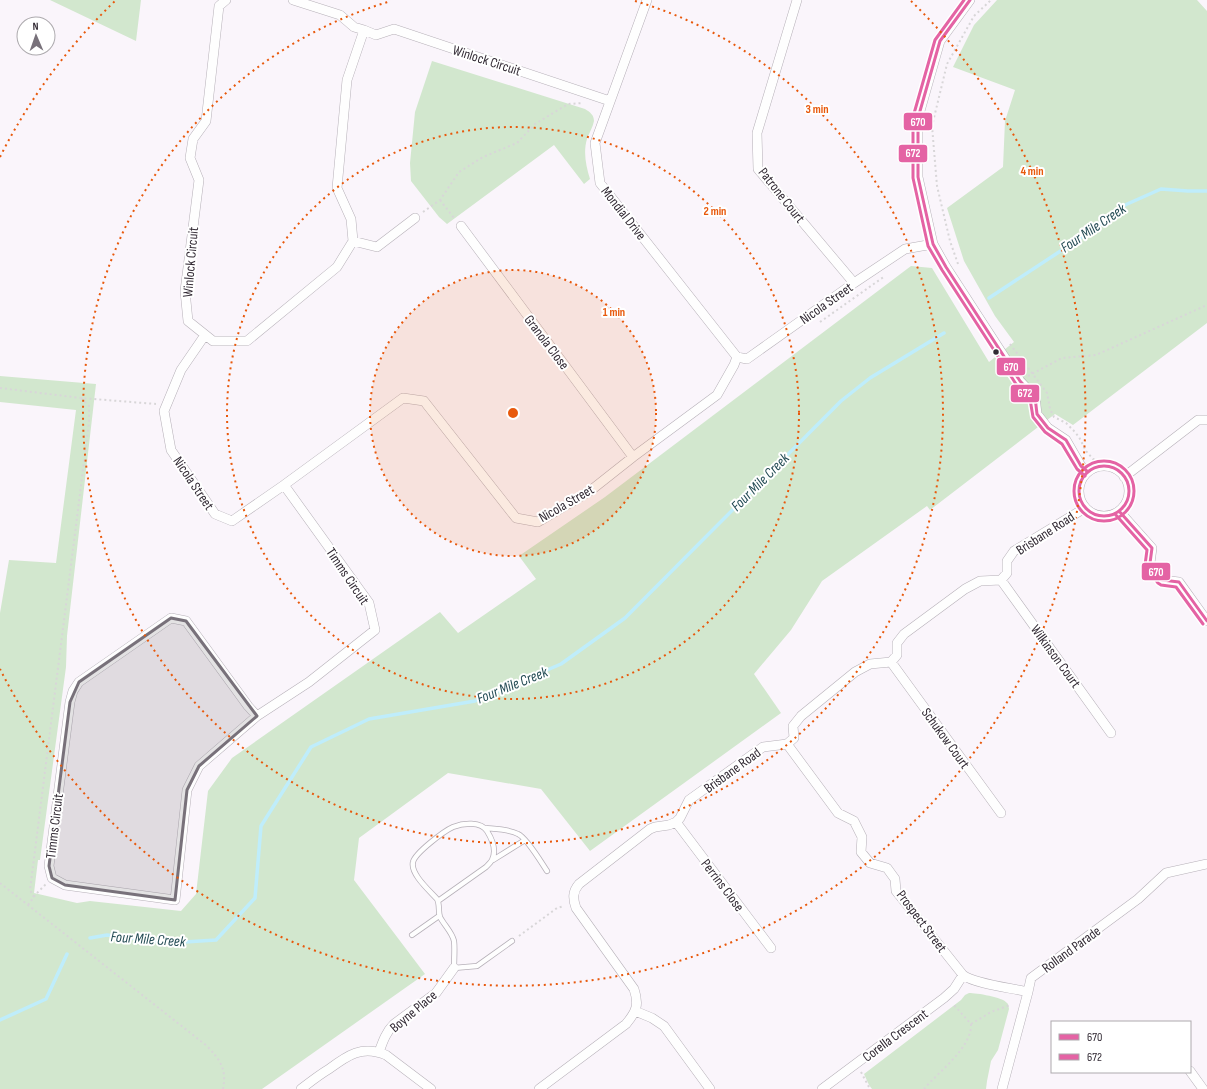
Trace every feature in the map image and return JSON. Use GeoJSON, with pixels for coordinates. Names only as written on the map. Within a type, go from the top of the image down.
{"type":"FeatureCollection","features":[{"type":"Feature","properties":{"kind":"street","name":"Winlock Circuit"},"geometry":{"type":"LineString","coordinates":[[226,0],[219,6],[206,121],[193,139],[190,158],[199,180],[185,291],[188,321],[213,341],[246,341],[337,267],[353,241]]}},
{"type":"Feature","properties":{"kind":"street","name":"Winlock Circuit"},"geometry":{"type":"LineString","coordinates":[[293,0],[340,15],[354,27],[376,35],[394,29],[610,102]]}},
{"type":"Feature","properties":{"kind":"street","name":"Mondial Drive"},"geometry":{"type":"LineString","coordinates":[[647,0],[595,143],[600,183],[737,357]]}},
{"type":"Feature","properties":{"kind":"street","name":"Patrone Court"},"geometry":{"type":"LineString","coordinates":[[797,0],[757,133],[758,169],[854,283]]}},
{"type":"Feature","properties":{"kind":"street"},"geometry":{"type":"LineString","coordinates":[[970,0],[940,41],[918,118],[918,177],[933,244],[946,267],[1020,381],[1035,397],[1037,414],[1048,428],[1066,440],[1082,466],[1088,472]]}},
{"type":"Feature","properties":{"kind":"street"},"geometry":{"type":"LineString","coordinates":[[364,30],[347,80],[336,188],[350,219],[353,241],[376,247],[415,218]]}},
{"type":"Feature","properties":{"kind":"street","name":"Granola Close"},"geometry":{"type":"LineString","coordinates":[[461,226],[633,457]]}},
{"type":"Feature","properties":{"kind":"street","name":"Nicola Street"},"geometry":{"type":"LineString","coordinates":[[166,404],[164,411],[171,450],[215,514],[232,521],[403,398],[424,401],[516,518],[538,522],[590,491],[716,395],[734,365],[737,357],[747,359],[854,283],[905,249],[933,244]]}},
{"type":"Feature","properties":{"kind":"street"},"geometry":{"type":"LineString","coordinates":[[166,404],[181,370],[205,335]]}},
{"type":"Feature","properties":{"kind":"street"},"geometry":{"type":"LineString","coordinates":[[1127,475],[1198,420],[1207,420]]}},
{"type":"Feature","properties":{"kind":"street"},"geometry":{"type":"LineString","coordinates":[[1103,466],[1127,475],[1129,491],[1128,499],[1119,511],[1105,516],[1098,515],[1085,508],[1080,497],[1080,485],[1088,472],[1103,466]]}},
{"type":"Feature","properties":{"kind":"street","name":"Timms Circuit"},"geometry":{"type":"LineString","coordinates":[[257,716],[248,706],[186,621],[171,618],[79,682],[73,692],[70,702],[49,866],[52,878],[65,885],[175,900],[187,790],[199,766],[257,716],[309,682],[375,630],[369,603],[284,485]]}},
{"type":"Feature","properties":{"kind":"street","name":"Brisbane Road"},"geometry":{"type":"LineString","coordinates":[[1001,580],[1007,572],[1007,561],[1014,551],[1085,508]]}},
{"type":"Feature","properties":{"kind":"street"},"geometry":{"type":"LineString","coordinates":[[1119,511],[1152,548],[1150,563],[1162,580],[1179,582],[1207,621]]}},
{"type":"Feature","properties":{"kind":"street"},"geometry":{"type":"LineString","coordinates":[[787,744],[794,738],[794,726],[801,716],[855,672],[870,664],[891,662],[897,655],[897,644],[904,634],[980,581],[1001,580]]}},
{"type":"Feature","properties":{"kind":"street","name":"Wilkinson Court"},"geometry":{"type":"LineString","coordinates":[[1001,580],[1111,733]]}},
{"type":"Feature","properties":{"kind":"street","name":"Schukow Court"},"geometry":{"type":"LineString","coordinates":[[891,662],[1001,813]]}},
{"type":"Feature","properties":{"kind":"street","name":"Brisbane Road"},"geometry":{"type":"LineString","coordinates":[[676,822],[680,818],[689,800],[752,754],[766,746],[787,744]]}},
{"type":"Feature","properties":{"kind":"street","name":"Prospect Street"},"geometry":{"type":"LineString","coordinates":[[787,744],[838,813],[854,821],[862,837],[861,852],[870,863],[887,868],[895,879],[896,891],[964,975],[976,981],[1028,992]]}},
{"type":"Feature","properties":{"kind":"street"},"geometry":{"type":"LineString","coordinates":[[539,1089],[626,1024],[635,1011],[637,1004],[634,989],[579,913],[573,902],[576,887],[650,830],[655,827],[670,825],[676,822]]}},
{"type":"Feature","properties":{"kind":"street","name":"Perrins Close"},"geometry":{"type":"LineString","coordinates":[[676,822],[771,948]]}},
{"type":"Feature","properties":{"kind":"street","name":"Rolland Parade"},"geometry":{"type":"LineString","coordinates":[[1002,1089],[1031,978],[1138,898],[1166,873],[1207,864]]}},
{"type":"Feature","properties":{"kind":"street","name":"Boyne Place"},"geometry":{"type":"LineString","coordinates":[[379,1052],[389,1028],[436,993],[454,968]]}},
{"type":"Feature","properties":{"kind":"street","name":"Corella Crescent"},"geometry":{"type":"LineString","coordinates":[[822,1089],[944,998],[954,989],[964,975]]}},
{"type":"Feature","properties":{"kind":"street"},"geometry":{"type":"LineString","coordinates":[[635,1011],[652,1018],[664,1026],[710,1089]]}},
{"type":"Feature","properties":{"kind":"street"},"geometry":{"type":"LineString","coordinates":[[301,1089],[342,1059],[359,1051],[368,1050],[386,1055],[431,1089]]}},
{"type":"Feature","properties":{"kind":"street"},"geometry":{"type":"LineString","coordinates":[[1191,1072],[1204,1089]]}},
{"type":"Feature","properties":{"kind":"lane"},"geometry":{"type":"LineString","coordinates":[[512,941],[477,966],[454,968],[454,941],[439,916],[438,901],[421,882],[412,867],[413,860],[427,845],[453,827],[464,824],[520,834],[547,871]]}},
{"type":"Feature","properties":{"kind":"lane"},"geometry":{"type":"LineString","coordinates":[[484,828],[493,841],[493,860]]}},
{"type":"Feature","properties":{"kind":"lane"},"geometry":{"type":"LineString","coordinates":[[438,901],[493,860],[525,840]]}},
{"type":"Feature","properties":{"kind":"lane"},"geometry":{"type":"LineString","coordinates":[[412,935],[439,916]]}},
{"type":"Feature","properties":{"kind":"path"},"geometry":{"type":"LineString","coordinates":[[959,267],[950,241],[937,186],[932,126],[947,64],[974,16],[991,0]]}},
{"type":"Feature","properties":{"kind":"path"},"geometry":{"type":"LineString","coordinates":[[415,218],[440,200],[459,172],[483,157],[517,143],[535,124],[568,104],[589,103]]}},
{"type":"Feature","properties":{"kind":"path"},"geometry":{"type":"LineString","coordinates":[[440,200],[461,226]]}},
{"type":"Feature","properties":{"kind":"path"},"geometry":{"type":"LineString","coordinates":[[818,323],[890,273]]}},
{"type":"Feature","properties":{"kind":"path"},"geometry":{"type":"LineString","coordinates":[[1020,381],[1032,373],[1062,358],[1096,355],[1207,305]]}},
{"type":"Feature","properties":{"kind":"path"},"geometry":{"type":"LineString","coordinates":[[1009,343],[1047,393],[1050,409],[1054,417],[1066,423],[1074,431],[1079,437],[1086,451],[1094,459],[1106,464],[1122,464],[1127,475]]}},
{"type":"Feature","properties":{"kind":"path"},"geometry":{"type":"LineString","coordinates":[[0,388],[81,398],[166,404]]}},
{"type":"Feature","properties":{"kind":"path"},"geometry":{"type":"LineString","coordinates":[[34,897],[30,890],[89,422],[88,406],[81,398]]}},
{"type":"Feature","properties":{"kind":"path"},"geometry":{"type":"LineString","coordinates":[[28,905],[52,878]]}},
{"type":"Feature","properties":{"kind":"path"},"geometry":{"type":"LineString","coordinates":[[0,883],[207,1046],[221,1063],[224,1070],[225,1076],[223,1089]]}},
{"type":"Feature","properties":{"kind":"path"},"geometry":{"type":"LineString","coordinates":[[512,941],[557,908],[568,905]]}},
{"type":"Feature","properties":{"kind":"path"},"geometry":{"type":"LineString","coordinates":[[924,1089],[949,1064],[960,1050],[970,1031],[970,1024],[953,1004]]}},
{"type":"Feature","properties":{"kind":"path"},"geometry":{"type":"LineString","coordinates":[[970,1024],[991,1012],[1010,1005]]}},
{"type":"Feature","properties":{"kind":"path"},"geometry":{"type":"LineString","coordinates":[[855,1064],[864,1076],[870,1089]]}},
{"type":"Feature","properties":{"kind":"highlighted area"},"geometry":{"type":"Polygon","coordinates":[[[171,618],[186,621],[257,716],[199,766],[187,790],[175,900],[65,885],[52,878],[49,866],[70,702],[79,682],[171,618]]]}},
{"type":"Feature","properties":{"kind":"green space"},"geometry":{"type":"Polygon","coordinates":[[[50,0],[141,0],[136,41],[50,0]]]}},
{"type":"Feature","properties":{"kind":"green space"},"geometry":{"type":"Polygon","coordinates":[[[997,0],[1197,0],[1207,11],[1207,323],[1073,425],[1055,414],[930,510],[927,506],[822,581],[791,630],[754,674],[781,713],[590,851],[541,789],[448,773],[359,838],[354,880],[425,974],[262,1089],[0,1089],[0,613],[9,560],[56,563],[76,410],[0,402],[0,376],[96,384],[67,636],[66,667],[40,860],[38,860],[34,893],[77,903],[90,901],[181,911],[196,894],[208,791],[232,758],[440,612],[458,633],[536,579],[519,556],[605,497],[911,266],[932,268],[989,362],[1014,342],[995,316],[964,261],[947,208],[1003,167],[1005,121],[1015,90],[953,67],[974,25],[997,0]]]}},
{"type":"Feature","properties":{"kind":"green space"},"geometry":{"type":"Polygon","coordinates":[[[432,61],[589,111],[594,119],[585,149],[586,164],[590,179],[584,184],[554,145],[447,224],[439,217],[411,181],[410,163],[415,112],[432,61]]]}},
{"type":"Feature","properties":{"kind":"green space"},"geometry":{"type":"Polygon","coordinates":[[[969,993],[995,997],[1005,1001],[1009,1008],[998,1050],[991,1061],[986,1089],[872,1089],[864,1074],[969,993]]]}},
{"type":"Feature","properties":{"kind":"waterway","name":"Four Mile Creek"},"geometry":{"type":"LineString","coordinates":[[989,298],[1097,227],[1125,205],[1161,189],[1207,191]]}},
{"type":"Feature","properties":{"kind":"waterway","name":"Four Mile Creek"},"geometry":{"type":"LineString","coordinates":[[90,938],[107,935],[169,943],[216,940],[255,898],[261,826],[311,747],[369,719],[475,701],[561,664],[625,618],[841,401],[870,378],[944,333]]}},
{"type":"Feature","properties":{"kind":"waterway","name":"Four Mile Creek"},"geometry":{"type":"LineString","coordinates":[[0,1020],[46,999],[67,954]]}},
{"type":"Feature","properties":{"kind":"transit line","name":"672"},"geometry":{"type":"LineString","coordinates":[[964,0],[935,40],[913,117],[913,178],[928,246],[1016,384],[1030,399],[1033,417],[1045,432],[1062,444],[1077,469],[1085,476]]}},
{"type":"Feature","properties":{"kind":"transit line","name":"670"},"geometry":{"type":"LineString","coordinates":[[970,0],[940,41],[918,118],[918,177],[933,244],[946,267],[1020,381],[1035,397],[1037,414],[1048,428],[1066,440],[1081,466],[1088,472]]}},
{"type":"Feature","properties":{"kind":"transit line","name":"672"},"geometry":{"type":"LineString","coordinates":[[1104,461],[1120,466],[1125,470],[1129,475],[1134,491],[1129,507],[1125,512],[1120,516],[1104,521],[1088,516],[1083,512],[1079,507],[1074,491],[1079,475],[1083,470],[1088,466],[1104,461]]}},
{"type":"Feature","properties":{"kind":"transit line","name":"670"},"geometry":{"type":"LineString","coordinates":[[1104,466],[1113,468],[1124,477],[1129,491],[1127,500],[1118,511],[1104,516],[1095,514],[1084,505],[1079,491],[1081,482],[1090,471],[1104,466]]}},
{"type":"Feature","properties":{"kind":"transit line","name":"670"},"geometry":{"type":"LineString","coordinates":[[1119,511],[1152,548],[1150,563],[1162,580],[1179,582],[1207,621]]}},
{"type":"Feature","properties":{"kind":"transit line","name":"672"},"geometry":{"type":"LineString","coordinates":[[1115,514],[1147,550],[1145,565],[1158,583],[1161,585],[1176,587],[1203,624]]}}]}
